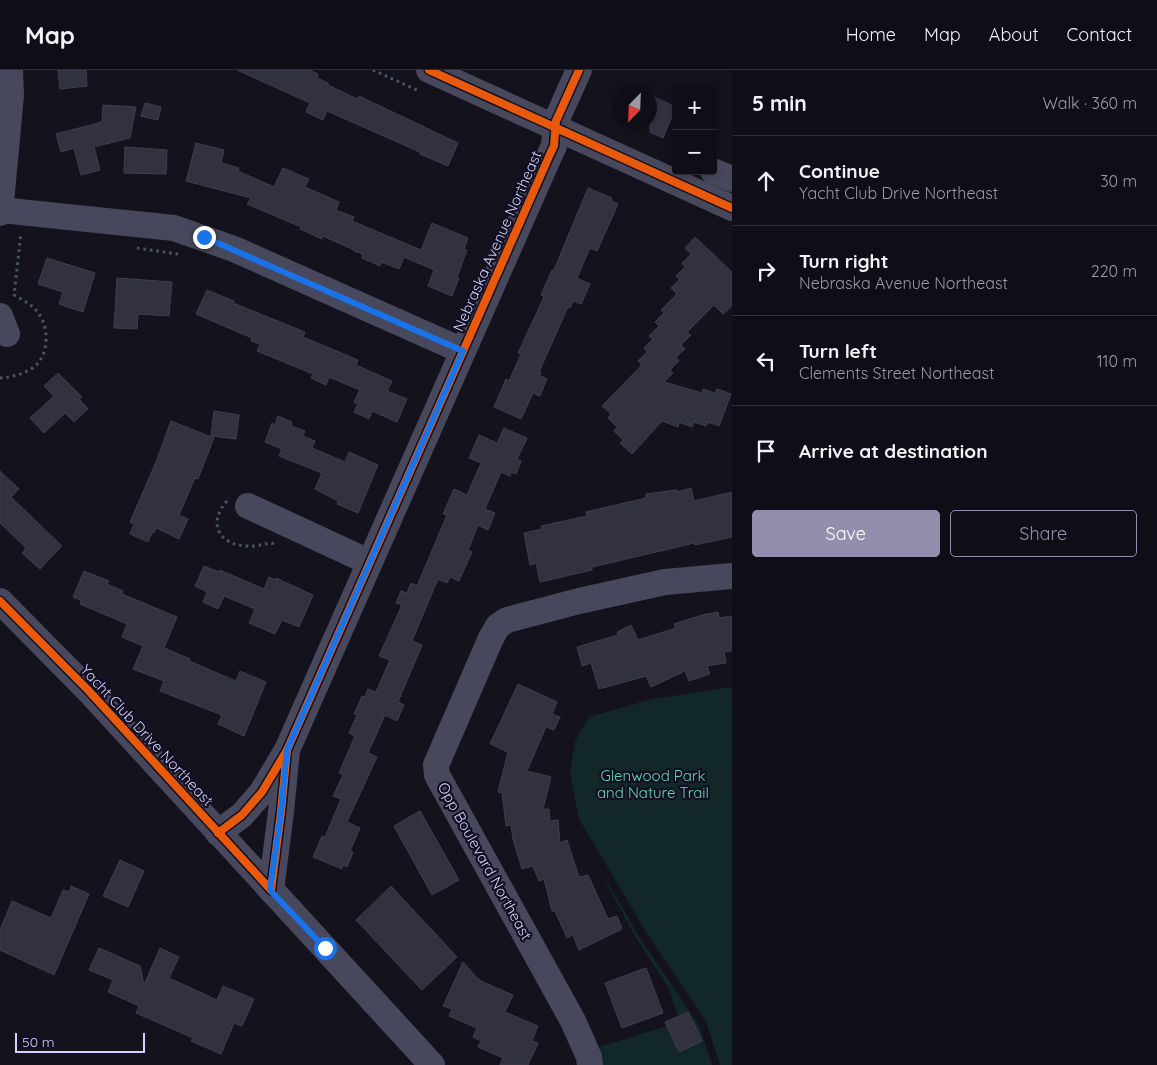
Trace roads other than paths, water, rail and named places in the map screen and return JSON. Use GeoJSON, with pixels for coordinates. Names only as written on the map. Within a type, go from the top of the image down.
{"type":"FeatureCollection","features":[{"type":"Feature","properties":{"kind":"street"},"geometry":{"type":"LineString","coordinates":[[10,70],[15,223],[164,226],[204,237],[463,351]]}},
{"type":"Feature","properties":{"kind":"street"},"geometry":{"type":"LineString","coordinates":[[429,70],[732,208]]}},
{"type":"Feature","properties":{"kind":"street","name":"Nebraska Avenue Northeast"},"geometry":{"type":"LineString","coordinates":[[218,833],[242,815],[262,792],[287,750],[554,146],[556,121],[579,70]]}},
{"type":"Feature","properties":{"kind":"street"},"geometry":{"type":"LineString","coordinates":[[717,173],[732,180]]}},
{"type":"Feature","properties":{"kind":"street"},"geometry":{"type":"LineString","coordinates":[[248,506],[369,562]]}},
{"type":"Feature","properties":{"kind":"street","name":"Opp Boulevard Northeast"},"geometry":{"type":"LineString","coordinates":[[590,1065],[589,1057],[573,1021],[437,775],[436,765],[491,638],[498,626],[507,620],[665,582],[732,576]]}},
{"type":"Feature","properties":{"kind":"street","name":"Yacht Club Drive Northeast"},"geometry":{"type":"LineString","coordinates":[[0,601],[88,690],[432,1065]]}},
{"type":"Feature","properties":{"kind":"street","name":"Nebraska Avenue Northeast"},"geometry":{"type":"LineString","coordinates":[[270,890],[281,812],[287,750]]}},
{"type":"Feature","properties":{"kind":"park label","name":"Glenwood Park and Nature Trail"},"geometry":{"type":"Point","coordinates":[653,784]}}]}
